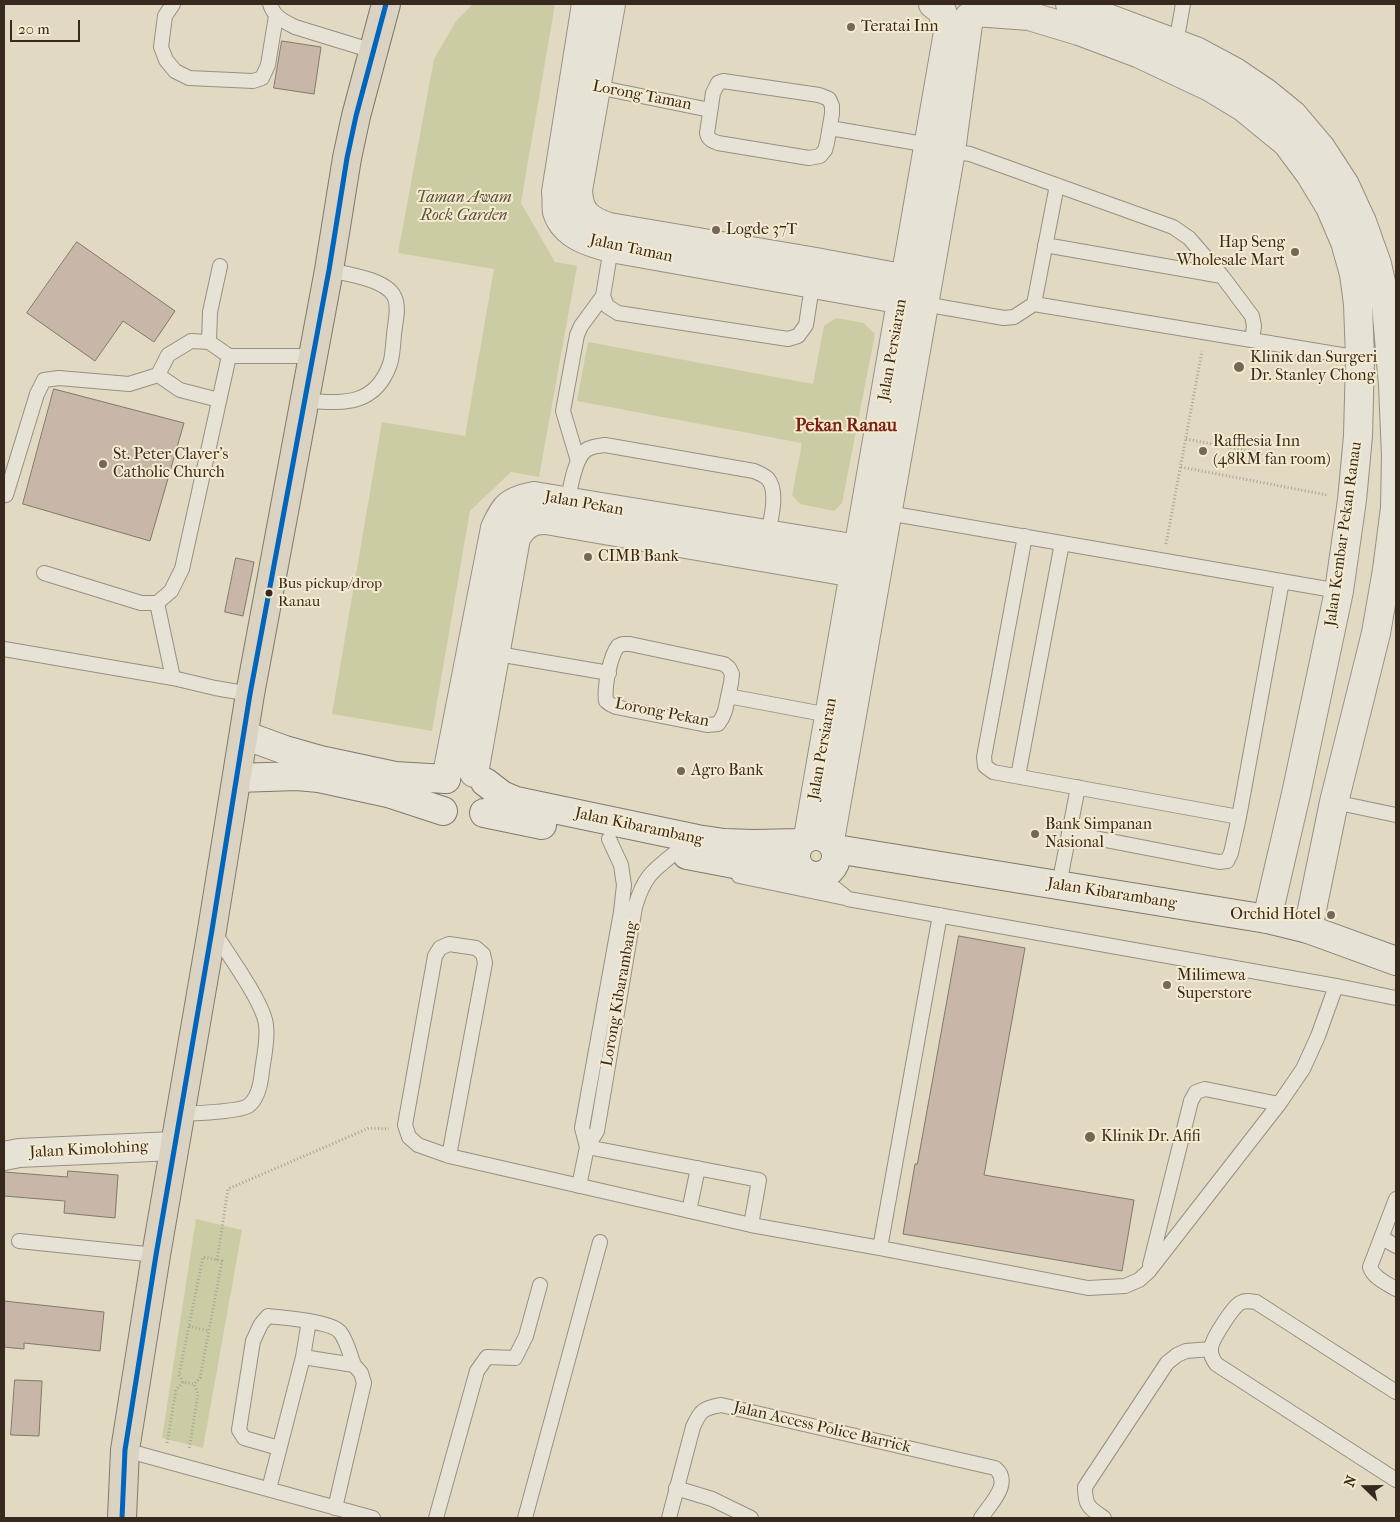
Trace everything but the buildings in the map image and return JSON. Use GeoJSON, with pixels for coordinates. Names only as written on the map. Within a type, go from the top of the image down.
{"type":"FeatureCollection","features":[{"type":"Feature","properties":{"kind":"highway"},"geometry":{"type":"LineString","coordinates":[[122,1518],[125,1450],[250,694],[329,270],[347,158],[386,4]]}},
{"type":"Feature","properties":{"kind":"highway"},"geometry":{"type":"LineString","coordinates":[[376,42],[401,4]]}},
{"type":"Feature","properties":{"kind":"street","name":"Jalan Taman"},"geometry":{"type":"LineString","coordinates":[[586,4],[586,85],[578,190],[582,211],[589,218],[609,227],[814,273],[915,291]]}},
{"type":"Feature","properties":{"kind":"street","name":"Jalan Taman"},"geometry":{"type":"LineString","coordinates":[[611,4],[556,192],[557,212],[565,226],[577,236],[593,244],[611,248],[814,273]]}},
{"type":"Feature","properties":{"kind":"street"},"geometry":{"type":"LineString","coordinates":[[1072,4],[1196,51],[1235,72],[1266,92],[1293,115],[1321,148],[1345,185],[1362,222],[1377,264],[1386,304],[1393,352],[1396,508],[1376,634],[1334,802],[1308,929]]}},
{"type":"Feature","properties":{"kind":"street","name":"Jalan Kembar Pekan Ranau"},"geometry":{"type":"LineString","coordinates":[[938,6],[947,16],[962,19],[975,11],[1029,16],[1140,54],[1210,87],[1235,102],[1287,143],[1310,174],[1330,207],[1345,242],[1354,274],[1358,304],[1360,358],[1358,436],[1352,500],[1339,591],[1267,920]]}},
{"type":"Feature","properties":{"kind":"street","name":"Jalan Persiaran"},"geometry":{"type":"LineString","coordinates":[[938,6],[948,32],[940,148]]}},
{"type":"Feature","properties":{"kind":"street","name":"Jalan Persiaran"},"geometry":{"type":"LineString","coordinates":[[818,842],[940,148],[975,11]]}},
{"type":"Feature","properties":{"kind":"street","name":"Jalan Persiaran"},"geometry":{"type":"LineString","coordinates":[[818,842],[829,715],[867,563],[888,513],[915,291]]}},
{"type":"Feature","properties":{"kind":"street","name":"Jalan Pekan"},"geometry":{"type":"LineString","coordinates":[[479,777],[483,651],[494,528],[509,504],[522,498],[534,496],[565,512],[867,563]]}},
{"type":"Feature","properties":{"kind":"street","name":"Jalan Pekan"},"geometry":{"type":"LineString","coordinates":[[446,779],[483,651]]}},
{"type":"Feature","properties":{"kind":"street"},"geometry":{"type":"LineString","coordinates":[[244,735],[320,760],[395,776],[446,779]]}},
{"type":"Feature","properties":{"kind":"street"},"geometry":{"type":"LineString","coordinates":[[459,772],[479,777],[489,790],[490,798],[484,813],[471,822],[455,821],[448,817],[443,811],[439,794],[441,786],[446,779],[459,772]]}},
{"type":"Feature","properties":{"kind":"street"},"geometry":{"type":"LineString","coordinates":[[237,778],[297,776],[319,778],[388,793],[443,811]]}},
{"type":"Feature","properties":{"kind":"street","name":"Jalan Kibarambang"},"geometry":{"type":"LineString","coordinates":[[479,777],[502,795],[516,801],[697,839],[724,843],[754,844],[818,842],[1059,886],[1267,920],[1308,929],[1392,960]]}},
{"type":"Feature","properties":{"kind":"street"},"geometry":{"type":"LineString","coordinates":[[1296,794],[1334,802]]}},
{"type":"Feature","properties":{"kind":"street","name":"Jalan Kibarambang"},"geometry":{"type":"LineString","coordinates":[[484,813],[734,864],[811,873]]}},
{"type":"Feature","properties":{"kind":"street"},"geometry":{"type":"LineString","coordinates":[[818,842],[837,856],[835,863],[826,874],[811,873],[798,865],[796,860],[796,854],[818,842]]}},
{"type":"Feature","properties":{"kind":"street","name":"Jalan Kimolohing"},"geometry":{"type":"LineString","coordinates":[[4,1156],[19,1153],[174,1146]]}},
{"type":"Feature","properties":{"kind":"lane"},"geometry":{"type":"LineString","coordinates":[[173,4],[165,16],[161,47],[166,60],[175,71],[189,78],[253,81],[262,78],[268,65],[273,10]]}},
{"type":"Feature","properties":{"kind":"lane"},"geometry":{"type":"LineString","coordinates":[[1176,44],[1183,4]]}},
{"type":"Feature","properties":{"kind":"lane"},"geometry":{"type":"LineString","coordinates":[[273,10],[284,22],[295,27],[376,42]]}},
{"type":"Feature","properties":{"kind":"lane","name":"Lorong Taman"},"geometry":{"type":"LineString","coordinates":[[723,81],[824,96],[829,99],[832,106],[825,150],[820,156],[810,158],[712,141],[708,138],[707,132],[710,110],[714,87],[723,81]]}},
{"type":"Feature","properties":{"kind":"lane","name":"Lorong Taman"},"geometry":{"type":"LineString","coordinates":[[586,85],[710,110]]}},
{"type":"Feature","properties":{"kind":"lane"},"geometry":{"type":"LineString","coordinates":[[830,128],[970,154],[1173,226],[1189,238],[1222,276],[1252,316],[1254,326],[1252,340]]}},
{"type":"Feature","properties":{"kind":"lane"},"geometry":{"type":"LineString","coordinates":[[1034,304],[1057,184]]}},
{"type":"Feature","properties":{"kind":"lane"},"geometry":{"type":"LineString","coordinates":[[1045,245],[1222,276]]}},
{"type":"Feature","properties":{"kind":"lane"},"geometry":{"type":"LineString","coordinates":[[578,461],[563,411],[577,334],[603,296],[611,248]]}},
{"type":"Feature","properties":{"kind":"lane"},"geometry":{"type":"LineString","coordinates":[[209,342],[210,312],[220,266]]}},
{"type":"Feature","properties":{"kind":"lane"},"geometry":{"type":"LineString","coordinates":[[304,401],[340,403],[356,400],[368,395],[378,387],[390,363],[397,308],[394,296],[386,288],[370,280],[329,270]]}},
{"type":"Feature","properties":{"kind":"lane"},"geometry":{"type":"LineString","coordinates":[[603,296],[607,306],[618,313],[788,339],[798,336],[806,325],[814,273]]}},
{"type":"Feature","properties":{"kind":"lane"},"geometry":{"type":"LineString","coordinates":[[915,291],[1004,318],[1014,317],[1034,304],[1360,358]]}},
{"type":"Feature","properties":{"kind":"lane"},"geometry":{"type":"LineString","coordinates":[[6,495],[37,394],[44,380],[59,378],[129,384],[158,375],[168,355],[191,341],[209,342],[229,356],[313,356]]}},
{"type":"Feature","properties":{"kind":"lane"},"geometry":{"type":"LineString","coordinates":[[44,573],[141,603],[157,602],[171,591],[182,569],[229,356]]}},
{"type":"Feature","properties":{"kind":"lane"},"geometry":{"type":"LineString","coordinates":[[158,375],[180,390],[219,400]]}},
{"type":"Feature","properties":{"kind":"lane"},"geometry":{"type":"LineString","coordinates":[[565,512],[578,461],[585,451],[594,446],[605,445],[754,471],[762,475],[769,480],[773,489],[774,499],[766,546]]}},
{"type":"Feature","properties":{"kind":"lane"},"geometry":{"type":"LineString","coordinates":[[888,513],[1339,591]]}},
{"type":"Feature","properties":{"kind":"lane"},"geometry":{"type":"LineString","coordinates":[[1025,536],[984,757],[985,766],[992,772],[1239,817]]}},
{"type":"Feature","properties":{"kind":"lane"},"geometry":{"type":"LineString","coordinates":[[1018,776],[1062,543]]}},
{"type":"Feature","properties":{"kind":"lane"},"geometry":{"type":"LineString","coordinates":[[1070,833],[1219,862],[1227,861],[1231,854],[1239,817],[1282,581]]}},
{"type":"Feature","properties":{"kind":"lane"},"geometry":{"type":"LineString","coordinates":[[157,602],[173,678]]}},
{"type":"Feature","properties":{"kind":"lane","name":"Lorong Pekan"},"geometry":{"type":"LineString","coordinates":[[630,644],[724,664],[732,674],[725,712],[718,724],[707,725],[610,704],[606,701],[605,695],[609,673],[614,650],[618,646],[630,644]]}},
{"type":"Feature","properties":{"kind":"lane"},"geometry":{"type":"LineString","coordinates":[[4,649],[173,678],[250,694]]}},
{"type":"Feature","properties":{"kind":"lane","name":"Lorong Pekan"},"geometry":{"type":"LineString","coordinates":[[483,651],[609,673]]}},
{"type":"Feature","properties":{"kind":"lane","name":"Lorong Pekan"},"geometry":{"type":"LineString","coordinates":[[728,696],[829,715]]}},
{"type":"Feature","properties":{"kind":"lane"},"geometry":{"type":"LineString","coordinates":[[1059,886],[1078,787]]}},
{"type":"Feature","properties":{"kind":"lane"},"geometry":{"type":"LineString","coordinates":[[1334,802],[1396,815]]}},
{"type":"Feature","properties":{"kind":"lane","name":"Lorong Kibarambang"},"geometry":{"type":"LineString","coordinates":[[587,1147],[582,1128],[624,886],[621,865],[609,839]]}},
{"type":"Feature","properties":{"kind":"lane"},"geometry":{"type":"LineString","coordinates":[[688,855],[738,876],[848,899],[1396,998]]}},
{"type":"Feature","properties":{"kind":"lane","name":"Lorong Kibarambang"},"geometry":{"type":"LineString","coordinates":[[579,1186],[587,1147],[597,1131],[635,907],[640,889],[652,871],[688,855]]}},
{"type":"Feature","properties":{"kind":"lane"},"geometry":{"type":"LineString","coordinates":[[811,873],[848,899]]}},
{"type":"Feature","properties":{"kind":"lane"},"geometry":{"type":"LineString","coordinates":[[880,1248],[940,915]]}},
{"type":"Feature","properties":{"kind":"lane"},"geometry":{"type":"LineString","coordinates":[[180,1114],[237,1109],[248,1106],[255,1098],[261,1079],[266,1024],[254,996],[212,930]]}},
{"type":"Feature","properties":{"kind":"lane"},"geometry":{"type":"LineString","coordinates":[[449,1156],[485,963],[483,954],[476,948],[449,944],[440,948],[435,956],[405,1125],[409,1137],[418,1145],[449,1156],[751,1225],[1088,1288],[1125,1286],[1139,1280],[1149,1271],[1279,1104],[1303,1069],[1318,1036],[1336,986]]}},
{"type":"Feature","properties":{"kind":"lane"},"geometry":{"type":"LineString","coordinates":[[1149,1271],[1191,1100],[1196,1092],[1205,1089],[1279,1104]]}},
{"type":"Feature","properties":{"kind":"lane"},"geometry":{"type":"LineString","coordinates":[[587,1147],[759,1180],[751,1225]]}},
{"type":"Feature","properties":{"kind":"lane"},"geometry":{"type":"LineString","coordinates":[[689,1212],[698,1168]]}},
{"type":"Feature","properties":{"kind":"lane"},"geometry":{"type":"LineString","coordinates":[[1396,1201],[1370,1268],[1371,1272],[1396,1289]]}},
{"type":"Feature","properties":{"kind":"lane"},"geometry":{"type":"LineString","coordinates":[[1382,1238],[1396,1246]]}},
{"type":"Feature","properties":{"kind":"lane"},"geometry":{"type":"LineString","coordinates":[[19,1241],[156,1255]]}},
{"type":"Feature","properties":{"kind":"lane"},"geometry":{"type":"LineString","coordinates":[[525,1518],[600,1242]]}},
{"type":"Feature","properties":{"kind":"lane"},"geometry":{"type":"LineString","coordinates":[[436,1518],[477,1371],[487,1357],[516,1358],[526,1336],[540,1285]]}},
{"type":"Feature","properties":{"kind":"lane"},"geometry":{"type":"LineString","coordinates":[[1396,1392],[1256,1302],[1249,1300],[1242,1301],[1236,1306],[1213,1341],[1212,1357],[1216,1364],[1396,1480]]}},
{"type":"Feature","properties":{"kind":"lane"},"geometry":{"type":"LineString","coordinates":[[279,1448],[244,1438],[239,1430],[253,1341],[261,1324],[268,1316],[310,1321],[335,1328],[341,1333],[354,1365],[361,1373],[364,1383],[335,1508]]}},
{"type":"Feature","properties":{"kind":"lane"},"geometry":{"type":"LineString","coordinates":[[269,1489],[303,1357],[310,1321]]}},
{"type":"Feature","properties":{"kind":"lane"},"geometry":{"type":"LineString","coordinates":[[1104,1518],[1090,1509],[1085,1499],[1085,1487],[1167,1363],[1176,1355],[1186,1351],[1211,1349]]}},
{"type":"Feature","properties":{"kind":"lane"},"geometry":{"type":"LineString","coordinates":[[303,1357],[354,1365]]}},
{"type":"Feature","properties":{"kind":"lane","name":"Jalan Access Police Barrick"},"geometry":{"type":"LineString","coordinates":[[669,1518],[698,1414],[708,1407],[721,1405],[995,1468],[1003,1478],[1002,1488],[980,1518]]}},
{"type":"Feature","properties":{"kind":"lane"},"geometry":{"type":"LineString","coordinates":[[125,1450],[373,1518]]}},
{"type":"Feature","properties":{"kind":"lane"},"geometry":{"type":"LineString","coordinates":[[676,1488],[712,1499],[751,1518]]}},
{"type":"Feature","properties":{"kind":"path"},"geometry":{"type":"LineString","coordinates":[[1163,560],[1206,333]]}},
{"type":"Feature","properties":{"kind":"path"},"geometry":{"type":"LineString","coordinates":[[1186,439],[1354,471]]}},
{"type":"Feature","properties":{"kind":"path"},"geometry":{"type":"LineString","coordinates":[[1181,467],[1352,500]]}},
{"type":"Feature","properties":{"kind":"path"},"geometry":{"type":"LineString","coordinates":[[217,1260],[228,1189],[369,1128],[407,1131]]}},
{"type":"Feature","properties":{"kind":"path"},"geometry":{"type":"LineString","coordinates":[[203,1257],[222,1261],[200,1378],[194,1384],[183,1382],[179,1375],[203,1257]]}},
{"type":"Feature","properties":{"kind":"path"},"geometry":{"type":"LineString","coordinates":[[189,1326],[208,1332]]}},
{"type":"Feature","properties":{"kind":"path"},"geometry":{"type":"LineString","coordinates":[[164,1461],[176,1390],[183,1382]]}},
{"type":"Feature","properties":{"kind":"path"},"geometry":{"type":"LineString","coordinates":[[187,1466],[198,1394],[194,1384]]}},
{"type":"Feature","properties":{"kind":"green space","name":"Taman Awam Rock Garden"},"geometry":{"type":"Polygon","coordinates":[[[473,4],[555,4],[521,203],[555,262],[577,266],[539,477],[511,472],[470,511],[432,731],[332,714],[382,422],[465,436],[494,269],[398,253],[434,59],[456,21],[473,4]]]}},
{"type":"Feature","properties":{"kind":"green space"},"geometry":{"type":"Polygon","coordinates":[[[836,318],[864,323],[875,334],[842,503],[834,511],[800,504],[792,495],[802,443],[577,401],[588,342],[813,384],[824,326],[836,318]]]}},
{"type":"Feature","properties":{"kind":"green space"},"geometry":{"type":"Polygon","coordinates":[[[196,1219],[242,1230],[203,1448],[162,1438],[196,1219]]]}},
{"type":"Feature","properties":{"kind":"transit line"},"geometry":{"type":"LineString","coordinates":[[122,1518],[125,1450],[250,694],[329,270],[347,158],[356,116],[386,4]]}},
{"type":"Feature","properties":{"kind":"place","name":"Teratai Inn"},"geometry":{"type":"Point","coordinates":[851,27]}},
{"type":"Feature","properties":{"kind":"place","name":"Logde 37T"},"geometry":{"type":"Point","coordinates":[716,230]}},
{"type":"Feature","properties":{"kind":"place","name":"Hap Seng Wholesale Mart"},"geometry":{"type":"Point","coordinates":[1295,252]}},
{"type":"Feature","properties":{"kind":"place","name":"Klinik dan Surgeri Dr. Stanley Chong"},"geometry":{"type":"Point","coordinates":[1239,367]}},
{"type":"Feature","properties":{"kind":"place","name":"Rafflesia Inn (48RM fan room)"},"geometry":{"type":"Point","coordinates":[1203,451]}},
{"type":"Feature","properties":{"kind":"place","name":"St. Peter Claver's Catholic Church"},"geometry":{"type":"Point","coordinates":[103,464]}},
{"type":"Feature","properties":{"kind":"place","name":"CIMB Bank"},"geometry":{"type":"Point","coordinates":[588,557]}},
{"type":"Feature","properties":{"kind":"place","name":"Bus pickup/drop Ranau"},"geometry":{"type":"Point","coordinates":[269,593]}},
{"type":"Feature","properties":{"kind":"place","name":"Agro Bank"},"geometry":{"type":"Point","coordinates":[681,771]}},
{"type":"Feature","properties":{"kind":"place","name":"Bank Simpanan Nasional"},"geometry":{"type":"Point","coordinates":[1035,834]}},
{"type":"Feature","properties":{"kind":"place","name":"Orchid Hotel"},"geometry":{"type":"Point","coordinates":[1331,915]}},
{"type":"Feature","properties":{"kind":"place","name":"Milimewa Superstore"},"geometry":{"type":"Point","coordinates":[1167,985]}},
{"type":"Feature","properties":{"kind":"place","name":"Klinik Dr. Afifi"},"geometry":{"type":"Point","coordinates":[1090,1137]}},
{"type":"Feature","properties":{"kind":"district","name":"Pekan Ranau"},"geometry":{"type":"Point","coordinates":[846,427]}}]}
